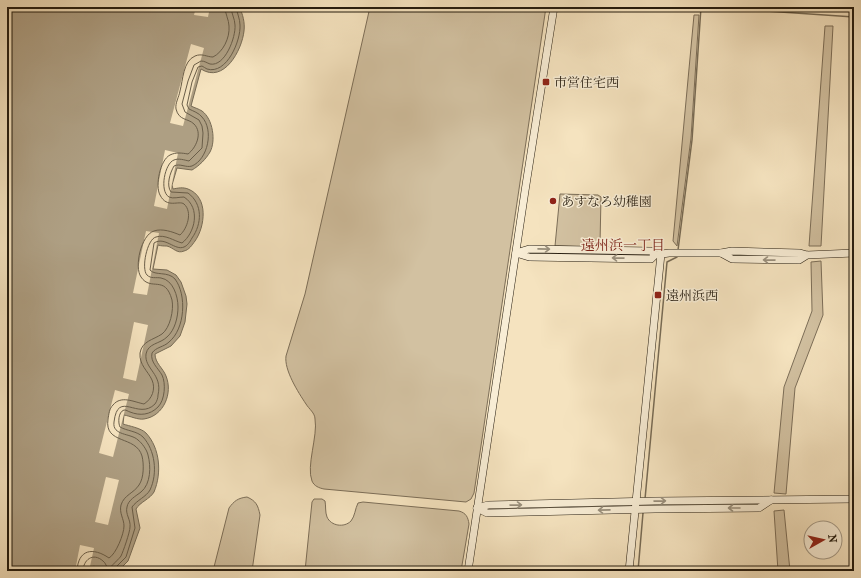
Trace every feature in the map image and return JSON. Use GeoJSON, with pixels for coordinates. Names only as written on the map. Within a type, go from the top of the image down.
{"type":"FeatureCollection","features":[{"type":"Feature","properties":{"kind":"street"},"geometry":{"type":"LineString","coordinates":[[468,571],[554,7]]}},
{"type":"Feature","properties":{"kind":"street"},"geometry":{"type":"LineString","coordinates":[[516,253],[529,257],[651,259],[658,254],[669,253],[721,254],[732,259],[798,260],[806,255],[854,252]]}},
{"type":"Feature","properties":{"kind":"street"},"geometry":{"type":"LineString","coordinates":[[629,571],[658,254]]}},
{"type":"Feature","properties":{"kind":"street"},"geometry":{"type":"LineString","coordinates":[[477,508],[488,505],[854,499]]}},
{"type":"Feature","properties":{"kind":"street"},"geometry":{"type":"LineString","coordinates":[[477,508],[487,513],[759,508],[771,500]]}},
{"type":"Feature","properties":{"kind":"shaded area"},"geometry":{"type":"Polygon","coordinates":[[[370,7],[546,7],[474,493],[471,499],[466,502],[324,489],[315,485],[312,481],[310,467],[315,434],[315,417],[292,381],[287,368],[286,356],[305,294],[370,7]]]}},
{"type":"Feature","properties":{"kind":"shaded area"},"geometry":{"type":"Polygon","coordinates":[[[694,15],[699,15],[691,138],[677,246],[673,241],[694,15]]]}},
{"type":"Feature","properties":{"kind":"shaded area"},"geometry":{"type":"Polygon","coordinates":[[[825,26],[833,26],[821,246],[809,246],[825,26]]]}},
{"type":"Feature","properties":{"kind":"shaded area"},"geometry":{"type":"Polygon","coordinates":[[[560,194],[598,195],[601,197],[600,244],[597,247],[555,246],[560,194]]]}},
{"type":"Feature","properties":{"kind":"shaded area"},"geometry":{"type":"Polygon","coordinates":[[[821,261],[823,315],[795,388],[786,494],[774,493],[784,387],[812,311],[811,262],[821,261]]]}},
{"type":"Feature","properties":{"kind":"shaded area"},"geometry":{"type":"Polygon","coordinates":[[[247,497],[253,500],[256,504],[260,515],[252,571],[213,571],[229,508],[236,500],[247,497]]]}},
{"type":"Feature","properties":{"kind":"shaded area"},"geometry":{"type":"Polygon","coordinates":[[[314,499],[322,499],[325,501],[327,517],[331,522],[338,525],[345,525],[351,521],[358,503],[363,502],[459,511],[466,516],[469,524],[461,571],[305,571],[312,502],[314,499]]]}},
{"type":"Feature","properties":{"kind":"shaded area"},"geometry":{"type":"Polygon","coordinates":[[[784,510],[790,571],[778,571],[774,511],[784,510]]]}},
{"type":"Feature","properties":{"kind":"water"},"geometry":{"type":"Polygon","coordinates":[[[7,7],[239,7],[242,13],[244,28],[243,39],[236,55],[224,69],[217,72],[209,72],[201,69],[191,106],[202,111],[209,119],[213,136],[210,152],[202,162],[192,170],[177,168],[172,185],[173,189],[188,189],[195,193],[202,205],[203,221],[201,228],[195,241],[190,247],[182,252],[167,246],[158,245],[153,269],[167,270],[176,275],[181,282],[187,304],[185,322],[180,336],[171,346],[155,354],[156,360],[165,373],[168,383],[167,396],[162,409],[151,417],[144,419],[124,415],[123,424],[141,430],[151,439],[157,453],[159,469],[157,485],[154,492],[136,509],[140,528],[128,561],[116,571],[98,571],[94,566],[92,567],[92,571],[7,571],[7,7]]]}},
{"type":"Feature","properties":{"kind":"pier"},"geometry":{"type":"Polygon","coordinates":[[[196,7],[210,7],[208,17],[194,15],[196,7]]]}},
{"type":"Feature","properties":{"kind":"pier"},"geometry":{"type":"Polygon","coordinates":[[[191,44],[204,48],[183,126],[170,123],[191,44]]]}},
{"type":"Feature","properties":{"kind":"pier"},"geometry":{"type":"Polygon","coordinates":[[[165,150],[178,153],[167,209],[154,206],[165,150]]]}},
{"type":"Feature","properties":{"kind":"pier"},"geometry":{"type":"Polygon","coordinates":[[[146,231],[159,233],[147,295],[133,293],[146,231]]]}},
{"type":"Feature","properties":{"kind":"pier"},"geometry":{"type":"Polygon","coordinates":[[[134,322],[148,325],[136,381],[123,378],[134,322]]]}},
{"type":"Feature","properties":{"kind":"pier"},"geometry":{"type":"Polygon","coordinates":[[[115,390],[129,394],[113,457],[99,453],[115,390]]]}},
{"type":"Feature","properties":{"kind":"pier"},"geometry":{"type":"Polygon","coordinates":[[[106,477],[119,480],[108,525],[95,522],[106,477]]]}},
{"type":"Feature","properties":{"kind":"pier"},"geometry":{"type":"Polygon","coordinates":[[[80,545],[94,548],[89,571],[75,571],[80,545]]]}},
{"type":"Feature","properties":{"kind":"waterway"},"geometry":{"type":"LineString","coordinates":[[678,250],[692,140],[701,7]]}},
{"type":"Feature","properties":{"kind":"waterway"},"geometry":{"type":"LineString","coordinates":[[706,7],[854,17]]}},
{"type":"Feature","properties":{"kind":"waterway"},"geometry":{"type":"LineString","coordinates":[[645,499],[667,262],[677,256]]}},
{"type":"Feature","properties":{"kind":"waterway"},"geometry":{"type":"LineString","coordinates":[[638,571],[643,513]]}},
{"type":"Feature","properties":{"kind":"place","name":"市営住宅西"},"geometry":{"type":"Point","coordinates":[546,82]}},
{"type":"Feature","properties":{"kind":"place","name":"あすなろ幼稚園"},"geometry":{"type":"Point","coordinates":[553,201]}},
{"type":"Feature","properties":{"kind":"place","name":"遠州浜西"},"geometry":{"type":"Point","coordinates":[658,295]}},
{"type":"Feature","properties":{"kind":"district","name":"遠州浜一丁目"},"geometry":{"type":"Point","coordinates":[623,245]}}]}
